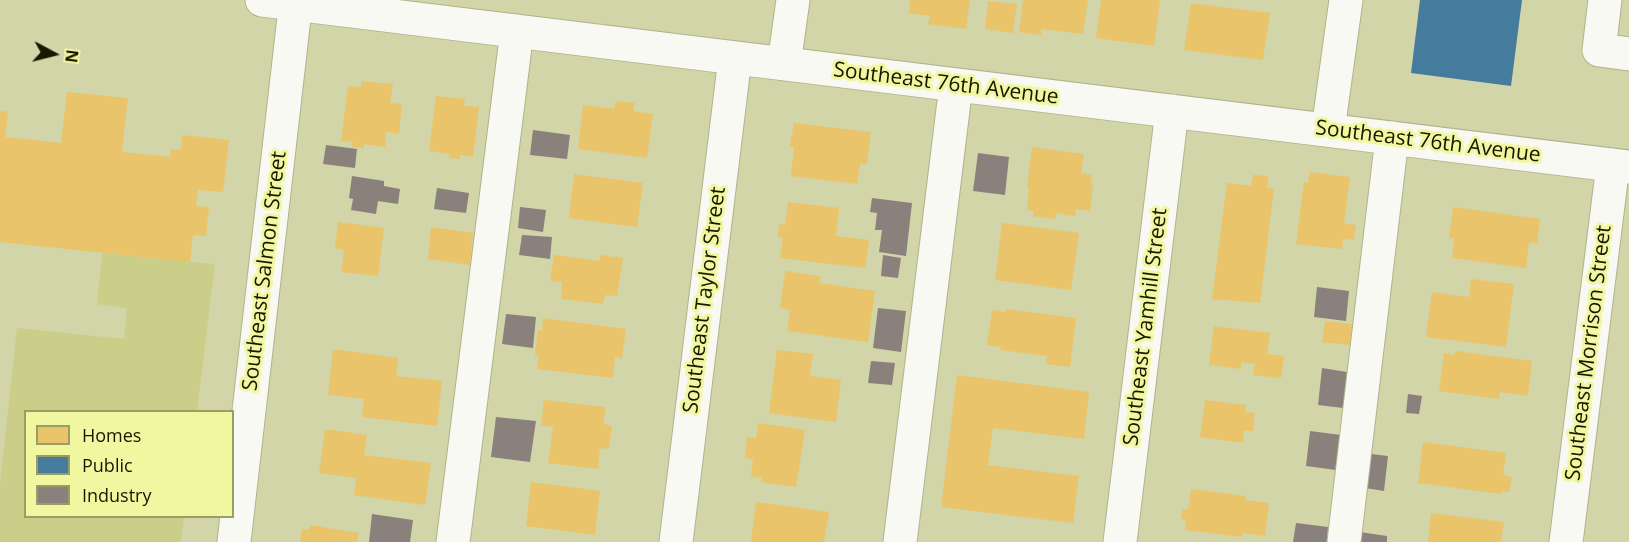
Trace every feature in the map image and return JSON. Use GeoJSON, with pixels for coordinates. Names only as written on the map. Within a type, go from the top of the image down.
{"type":"FeatureCollection","features":[{"type":"Feature","properties":{"kind":"street","name":"Southeast 76th Avenue"},"geometry":{"type":"LineString","coordinates":[[262,0],[296,2],[1621,166]]}},
{"type":"Feature","properties":{"kind":"street"},"geometry":{"type":"LineString","coordinates":[[784,64],[792,0]]}},
{"type":"Feature","properties":{"kind":"street"},"geometry":{"type":"LineString","coordinates":[[1328,130],[1346,0]]}},
{"type":"Feature","properties":{"kind":"street"},"geometry":{"type":"LineString","coordinates":[[1605,0],[1599,50],[1629,54]]}},
{"type":"Feature","properties":{"kind":"street","name":"Southeast Salmon Street"},"geometry":{"type":"LineString","coordinates":[[234,542],[296,2]]}},
{"type":"Feature","properties":{"kind":"street"},"geometry":{"type":"LineString","coordinates":[[453,542],[517,31]]}},
{"type":"Feature","properties":{"kind":"street","name":"Southeast Taylor Street"},"geometry":{"type":"LineString","coordinates":[[676,542],[735,58]]}},
{"type":"Feature","properties":{"kind":"street"},"geometry":{"type":"LineString","coordinates":[[900,542],[956,85]]}},
{"type":"Feature","properties":{"kind":"street","name":"Southeast Yamhill Street"},"geometry":{"type":"LineString","coordinates":[[1120,542],[1172,111]]}},
{"type":"Feature","properties":{"kind":"street"},"geometry":{"type":"LineString","coordinates":[[1344,542],[1392,138]]}},
{"type":"Feature","properties":{"kind":"street","name":"Southeast Morrison Street"},"geometry":{"type":"LineString","coordinates":[[1566,542],[1621,166]]}},
{"type":"Feature","properties":{"kind":"green space"},"geometry":{"type":"Polygon","coordinates":[[[102,253],[215,264],[197,410],[24,410],[24,518],[184,518],[181,542],[0,542],[0,484],[17,328],[124,339],[127,308],[97,304],[102,253]]]}},
{"type":"Feature","properties":{"kind":"building: Homes"},"geometry":{"type":"Polygon","coordinates":[[[910,0],[970,0],[966,29],[928,24],[930,16],[909,13],[910,0]]]}},
{"type":"Feature","properties":{"kind":"building: Homes"},"geometry":{"type":"Polygon","coordinates":[[[1023,0],[1088,0],[1083,34],[1041,29],[1041,35],[1019,32],[1023,0]]]}},
{"type":"Feature","properties":{"kind":"building: Homes"},"geometry":{"type":"Polygon","coordinates":[[[1101,0],[1160,0],[1154,46],[1096,38],[1101,0]]]}},
{"type":"Feature","properties":{"kind":"building: Homes"},"geometry":{"type":"Polygon","coordinates":[[[988,1],[1017,4],[1013,33],[985,29],[988,1]]]}},
{"type":"Feature","properties":{"kind":"building: Homes"},"geometry":{"type":"Polygon","coordinates":[[[1191,3],[1270,13],[1263,60],[1184,50],[1191,3]]]}},
{"type":"Feature","properties":{"kind":"building: Homes"},"geometry":{"type":"Polygon","coordinates":[[[361,81],[393,84],[390,103],[402,104],[399,134],[386,132],[385,147],[364,144],[364,148],[352,147],[353,142],[341,141],[348,86],[361,87],[361,81]]]}},
{"type":"Feature","properties":{"kind":"building: Homes"},"geometry":{"type":"Polygon","coordinates":[[[67,92],[128,98],[122,152],[170,157],[171,149],[181,150],[182,135],[229,140],[223,192],[198,190],[196,206],[209,207],[206,236],[193,235],[190,262],[0,242],[0,111],[8,112],[5,137],[61,143],[67,92]]]}},
{"type":"Feature","properties":{"kind":"building: Homes"},"geometry":{"type":"Polygon","coordinates":[[[436,96],[465,99],[464,106],[479,107],[473,157],[460,155],[460,159],[449,158],[449,154],[429,151],[436,96]]]}},
{"type":"Feature","properties":{"kind":"building: Homes"},"geometry":{"type":"Polygon","coordinates":[[[616,101],[635,103],[633,111],[653,114],[647,158],[578,149],[583,105],[614,109],[616,101]]]}},
{"type":"Feature","properties":{"kind":"building: Homes"},"geometry":{"type":"Polygon","coordinates":[[[794,123],[871,132],[867,164],[860,163],[857,184],[791,176],[794,147],[790,146],[794,123]]]}},
{"type":"Feature","properties":{"kind":"building: Homes"},"geometry":{"type":"Polygon","coordinates":[[[1032,147],[1084,154],[1081,173],[1092,175],[1090,211],[1076,209],[1075,216],[1056,213],[1055,219],[1033,216],[1034,211],[1027,210],[1029,187],[1027,186],[1032,147]]]}},
{"type":"Feature","properties":{"kind":"building: Homes"},"geometry":{"type":"Polygon","coordinates":[[[1310,172],[1350,177],[1344,224],[1356,225],[1354,240],[1343,239],[1342,249],[1296,244],[1304,182],[1308,183],[1310,172]]]}},
{"type":"Feature","properties":{"kind":"building: Homes"},"geometry":{"type":"Polygon","coordinates":[[[574,174],[643,183],[637,227],[569,218],[574,174]]]}},
{"type":"Feature","properties":{"kind":"building: Homes"},"geometry":{"type":"Polygon","coordinates":[[[1253,175],[1268,176],[1267,188],[1274,189],[1260,303],[1212,299],[1227,183],[1251,186],[1253,175]]]}},
{"type":"Feature","properties":{"kind":"building: Homes"},"geometry":{"type":"Polygon","coordinates":[[[788,202],[839,208],[836,236],[869,240],[865,268],[780,258],[783,237],[778,237],[779,224],[785,225],[788,202]]]}},
{"type":"Feature","properties":{"kind":"building: Homes"},"geometry":{"type":"Polygon","coordinates":[[[1453,207],[1540,219],[1537,243],[1529,242],[1526,268],[1452,258],[1454,238],[1449,238],[1453,207]]]}},
{"type":"Feature","properties":{"kind":"building: Homes"},"geometry":{"type":"Polygon","coordinates":[[[338,222],[384,228],[378,276],[341,272],[344,250],[335,248],[338,222]]]}},
{"type":"Feature","properties":{"kind":"building: Homes"},"geometry":{"type":"Polygon","coordinates":[[[1002,223],[1079,233],[1071,290],[995,280],[1002,223]]]}},
{"type":"Feature","properties":{"kind":"building: Homes"},"geometry":{"type":"Polygon","coordinates":[[[431,227],[473,233],[470,265],[428,259],[431,227]]]}},
{"type":"Feature","properties":{"kind":"building: Homes"},"geometry":{"type":"Polygon","coordinates":[[[554,255],[600,261],[600,255],[623,258],[617,296],[605,295],[603,304],[561,299],[562,282],[550,281],[554,255]]]}},
{"type":"Feature","properties":{"kind":"building: Homes"},"geometry":{"type":"Polygon","coordinates":[[[785,271],[820,276],[819,283],[875,291],[868,342],[787,331],[790,310],[780,308],[785,271]]]}},
{"type":"Feature","properties":{"kind":"building: Homes"},"geometry":{"type":"Polygon","coordinates":[[[1471,279],[1514,284],[1506,347],[1426,337],[1432,292],[1469,297],[1471,279]]]}},
{"type":"Feature","properties":{"kind":"building: Homes"},"geometry":{"type":"Polygon","coordinates":[[[1006,309],[1076,318],[1070,367],[1046,364],[1047,356],[1000,350],[1001,347],[987,345],[992,310],[1006,312],[1006,309]]]}},
{"type":"Feature","properties":{"kind":"building: Homes"},"geometry":{"type":"Polygon","coordinates":[[[543,318],[626,329],[622,358],[615,357],[613,378],[537,369],[539,356],[535,356],[538,330],[542,331],[543,318]]]}},
{"type":"Feature","properties":{"kind":"building: Homes"},"geometry":{"type":"Polygon","coordinates":[[[1325,321],[1360,325],[1358,346],[1322,342],[1325,321]]]}},
{"type":"Feature","properties":{"kind":"building: Homes"},"geometry":{"type":"Polygon","coordinates":[[[1214,326],[1270,333],[1267,354],[1284,356],[1281,378],[1253,375],[1255,364],[1241,362],[1241,369],[1209,365],[1214,326]]]}},
{"type":"Feature","properties":{"kind":"building: Homes"},"geometry":{"type":"Polygon","coordinates":[[[333,349],[398,358],[396,376],[442,381],[437,426],[362,417],[364,399],[328,395],[333,349]]]}},
{"type":"Feature","properties":{"kind":"building: Homes"},"geometry":{"type":"Polygon","coordinates":[[[777,350],[813,354],[810,376],[841,380],[836,422],[769,413],[777,350]]]}},
{"type":"Feature","properties":{"kind":"building: Homes"},"geometry":{"type":"Polygon","coordinates":[[[1456,351],[1532,361],[1528,396],[1500,392],[1499,399],[1439,391],[1444,353],[1454,355],[1456,351]]]}},
{"type":"Feature","properties":{"kind":"building: Homes"},"geometry":{"type":"Polygon","coordinates":[[[957,375],[1089,392],[1084,439],[993,428],[988,465],[1079,476],[1073,523],[941,507],[957,375]]]}},
{"type":"Feature","properties":{"kind":"building: Homes"},"geometry":{"type":"Polygon","coordinates":[[[544,400],[606,407],[603,424],[612,426],[609,449],[600,448],[598,469],[548,463],[553,427],[541,425],[544,400]]]}},
{"type":"Feature","properties":{"kind":"building: Homes"},"geometry":{"type":"Polygon","coordinates":[[[1205,400],[1246,405],[1245,412],[1255,413],[1253,431],[1244,431],[1243,443],[1200,437],[1205,400]]]}},
{"type":"Feature","properties":{"kind":"building: Homes"},"geometry":{"type":"Polygon","coordinates":[[[758,423],[805,430],[796,487],[761,482],[762,478],[751,476],[753,459],[745,458],[747,437],[756,438],[758,423]]]}},
{"type":"Feature","properties":{"kind":"building: Homes"},"geometry":{"type":"Polygon","coordinates":[[[325,429],[367,435],[364,455],[431,463],[425,505],[354,495],[356,478],[319,473],[325,429]]]}},
{"type":"Feature","properties":{"kind":"building: Homes"},"geometry":{"type":"Polygon","coordinates":[[[1423,442],[1506,453],[1503,475],[1512,477],[1509,492],[1501,492],[1501,494],[1418,483],[1423,442]]]}},
{"type":"Feature","properties":{"kind":"building: Homes"},"geometry":{"type":"Polygon","coordinates":[[[531,482],[600,491],[595,535],[526,526],[531,482]]]}},
{"type":"Feature","properties":{"kind":"building: Homes"},"geometry":{"type":"Polygon","coordinates":[[[1191,489],[1246,496],[1245,500],[1269,503],[1265,536],[1242,533],[1242,537],[1185,530],[1186,519],[1181,519],[1183,509],[1188,509],[1191,489]]]}},
{"type":"Feature","properties":{"kind":"building: Homes"},"geometry":{"type":"Polygon","coordinates":[[[756,502],[829,512],[824,542],[751,542],[756,502]]]}},
{"type":"Feature","properties":{"kind":"building: Homes"},"geometry":{"type":"Polygon","coordinates":[[[1431,513],[1504,522],[1501,542],[1428,542],[1431,513]]]}},
{"type":"Feature","properties":{"kind":"building: Homes"},"geometry":{"type":"Polygon","coordinates":[[[310,525],[359,533],[357,542],[300,542],[302,529],[309,530],[310,525]]]}},
{"type":"Feature","properties":{"kind":"building: Public"},"geometry":{"type":"Polygon","coordinates":[[[1420,0],[1522,0],[1511,86],[1411,73],[1420,0]]]}},
{"type":"Feature","properties":{"kind":"building: Industry"},"geometry":{"type":"Polygon","coordinates":[[[533,130],[570,135],[567,159],[530,155],[533,130]]]}},
{"type":"Feature","properties":{"kind":"building: Industry"},"geometry":{"type":"Polygon","coordinates":[[[326,145],[357,149],[355,168],[323,164],[326,145]]]}},
{"type":"Feature","properties":{"kind":"building: Industry"},"geometry":{"type":"Polygon","coordinates":[[[978,153],[1009,157],[1005,195],[973,191],[978,153]]]}},
{"type":"Feature","properties":{"kind":"building: Industry"},"geometry":{"type":"Polygon","coordinates":[[[352,176],[384,181],[384,186],[400,189],[398,204],[378,201],[376,214],[351,210],[353,199],[349,198],[352,176]]]}},
{"type":"Feature","properties":{"kind":"building: Industry"},"geometry":{"type":"Polygon","coordinates":[[[437,188],[469,193],[466,213],[434,209],[437,188]]]}},
{"type":"Feature","properties":{"kind":"building: Industry"},"geometry":{"type":"Polygon","coordinates":[[[872,198],[912,203],[906,256],[879,252],[882,230],[875,230],[877,213],[870,212],[872,198]]]}},
{"type":"Feature","properties":{"kind":"building: Industry"},"geometry":{"type":"Polygon","coordinates":[[[520,207],[546,210],[543,232],[518,228],[520,207]]]}},
{"type":"Feature","properties":{"kind":"building: Industry"},"geometry":{"type":"Polygon","coordinates":[[[522,235],[552,237],[550,259],[519,255],[522,235]]]}},
{"type":"Feature","properties":{"kind":"building: Industry"},"geometry":{"type":"Polygon","coordinates":[[[883,255],[901,258],[898,278],[881,276],[883,255]]]}},
{"type":"Feature","properties":{"kind":"building: Industry"},"geometry":{"type":"Polygon","coordinates":[[[1317,287],[1349,291],[1346,321],[1314,317],[1317,287]]]}},
{"type":"Feature","properties":{"kind":"building: Industry"},"geometry":{"type":"Polygon","coordinates":[[[878,308],[906,311],[901,352],[873,348],[878,308]]]}},
{"type":"Feature","properties":{"kind":"building: Industry"},"geometry":{"type":"Polygon","coordinates":[[[506,314],[536,317],[533,348],[502,344],[506,314]]]}},
{"type":"Feature","properties":{"kind":"building: Industry"},"geometry":{"type":"Polygon","coordinates":[[[871,361],[895,363],[892,385],[868,383],[871,361]]]}},
{"type":"Feature","properties":{"kind":"building: Industry"},"geometry":{"type":"Polygon","coordinates":[[[1322,368],[1347,372],[1343,408],[1318,405],[1322,368]]]}},
{"type":"Feature","properties":{"kind":"building: Industry"},"geometry":{"type":"Polygon","coordinates":[[[1408,394],[1422,396],[1419,414],[1406,413],[1408,394]]]}},
{"type":"Feature","properties":{"kind":"building: Industry"},"geometry":{"type":"Polygon","coordinates":[[[496,417],[536,421],[530,462],[491,457],[496,417]]]}},
{"type":"Feature","properties":{"kind":"building: Industry"},"geometry":{"type":"Polygon","coordinates":[[[1310,431],[1341,435],[1336,470],[1306,466],[1310,431]]]}},
{"type":"Feature","properties":{"kind":"building: Industry"},"geometry":{"type":"Polygon","coordinates":[[[1363,453],[1388,456],[1384,491],[1359,487],[1363,453]]]}},
{"type":"Feature","properties":{"kind":"building: Industry"},"geometry":{"type":"Polygon","coordinates":[[[372,514],[413,520],[410,542],[369,542],[372,514]]]}},
{"type":"Feature","properties":{"kind":"building: Industry"},"geometry":{"type":"Polygon","coordinates":[[[1296,523],[1328,527],[1327,542],[1293,542],[1296,523]]]}},
{"type":"Feature","properties":{"kind":"building: Industry"},"geometry":{"type":"Polygon","coordinates":[[[1353,531],[1387,536],[1387,542],[1351,542],[1353,531]]]}}]}
